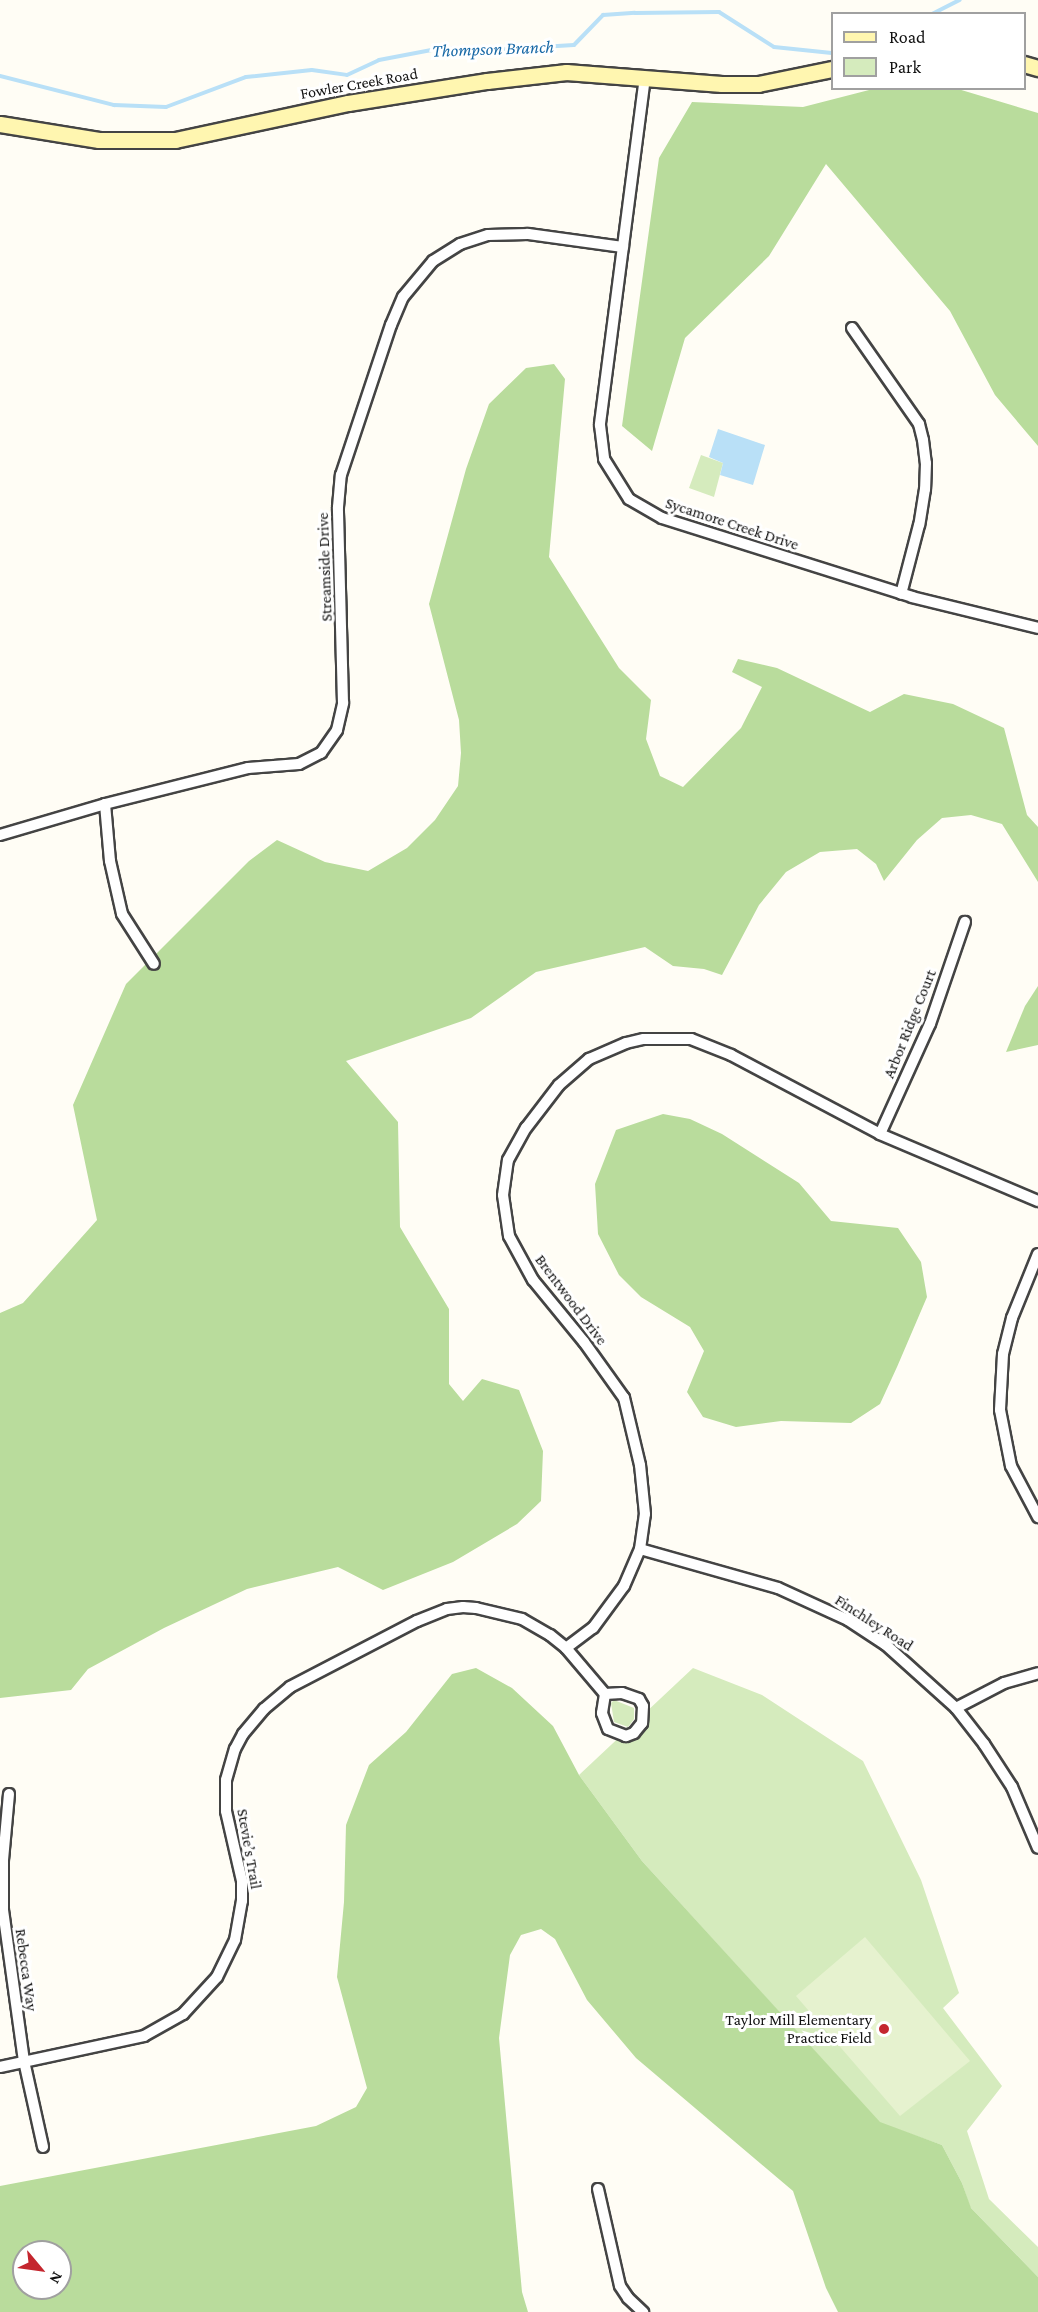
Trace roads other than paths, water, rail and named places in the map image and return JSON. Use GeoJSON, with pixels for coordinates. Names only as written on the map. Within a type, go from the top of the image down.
{"type":"FeatureCollection","features":[{"type":"Feature","properties":{"kind":"main road","name":"Fowler Creek Road"},"geometry":{"type":"LineString","coordinates":[[0,124],[99,141],[175,140],[339,104],[487,81],[566,72],[722,84],[758,84],[831,69]]}},
{"type":"Feature","properties":{"kind":"street","name":"Sycamore Creek Drive"},"geometry":{"type":"LineString","coordinates":[[645,77],[600,424],[604,459],[628,499],[662,518],[901,594],[1038,628]]}},
{"type":"Feature","properties":{"kind":"street","name":"Streamside Drive"},"geometry":{"type":"LineString","coordinates":[[0,835],[105,804],[248,768],[299,764],[321,753],[333,739],[343,703],[338,507],[341,475],[394,315],[410,287],[424,269],[460,244],[498,234],[528,234],[623,247]]}},
{"type":"Feature","properties":{"kind":"street"},"geometry":{"type":"LineString","coordinates":[[852,328],[919,424],[923,440],[926,463],[925,489],[919,525],[901,594]]}},
{"type":"Feature","properties":{"kind":"street"},"geometry":{"type":"LineString","coordinates":[[105,804],[110,861],[122,914],[154,964]]}},
{"type":"Feature","properties":{"kind":"street","name":"Arbor Ridge Court"},"geometry":{"type":"LineString","coordinates":[[880,1134],[930,1024],[965,922]]}},
{"type":"Feature","properties":{"kind":"street","name":"Brentwood Drive"},"geometry":{"type":"LineString","coordinates":[[566,1648],[593,1628],[624,1586],[640,1549],[645,1514],[644,1487],[624,1398],[584,1342],[534,1280],[509,1236],[503,1196],[508,1160],[526,1128],[559,1085],[589,1059],[644,1039],[691,1039],[731,1055],[880,1134],[1038,1201]]}},
{"type":"Feature","properties":{"kind":"street"},"geometry":{"type":"LineString","coordinates":[[1038,1254],[1012,1318],[1003,1354],[1000,1410],[1011,1466],[1038,1517]]}},
{"type":"Feature","properties":{"kind":"street","name":"Finchley Road"},"geometry":{"type":"LineString","coordinates":[[640,1549],[778,1588],[813,1602],[848,1620],[886,1645],[956,1708],[1012,1787],[1038,1848]]}},
{"type":"Feature","properties":{"kind":"street","name":"Stevie’s Trail"},"geometry":{"type":"LineString","coordinates":[[0,2067],[144,2036],[183,2014],[217,1977],[235,1941],[242,1901],[242,1881],[226,1811],[226,1780],[235,1749],[243,1734],[276,1698],[290,1687],[417,1621],[447,1609],[476,1608],[522,1619],[550,1635],[566,1648],[605,1694]]}},
{"type":"Feature","properties":{"kind":"street"},"geometry":{"type":"LineString","coordinates":[[956,1708],[1004,1683],[1038,1673]]}},
{"type":"Feature","properties":{"kind":"street"},"geometry":{"type":"LineString","coordinates":[[622,1693],[639,1699],[643,1714],[642,1723],[634,1733],[626,1736],[608,1729],[602,1713],[605,1694],[622,1693]]}},
{"type":"Feature","properties":{"kind":"street","name":"Rebecca Way"},"geometry":{"type":"LineString","coordinates":[[9,1794],[3,1860],[3,1910],[24,2061],[43,2147]]}},
{"type":"Feature","properties":{"kind":"street"},"geometry":{"type":"LineString","coordinates":[[598,2189],[620,2286],[628,2298],[643,2312]]}},
{"type":"Feature","properties":{"kind":"water"},"geometry":{"type":"Polygon","coordinates":[[[718,429],[765,445],[753,485],[720,475],[723,463],[709,457],[718,429]]]}},
{"type":"Feature","properties":{"kind":"waterway","name":"Thompson Branch"},"geometry":{"type":"LineString","coordinates":[[936,12],[960,0]]}},
{"type":"Feature","properties":{"kind":"waterway","name":"Thompson Branch"},"geometry":{"type":"LineString","coordinates":[[0,76],[114,105],[166,107],[246,77],[312,70],[347,75],[379,60],[442,48],[477,51],[574,45],[603,15],[635,13],[719,12],[774,47],[831,53]]}},
{"type":"Feature","properties":{"kind":"place","name":"Taylor Mill Elementary Practice Field"},"geometry":{"type":"Point","coordinates":[884,2029]}}]}
